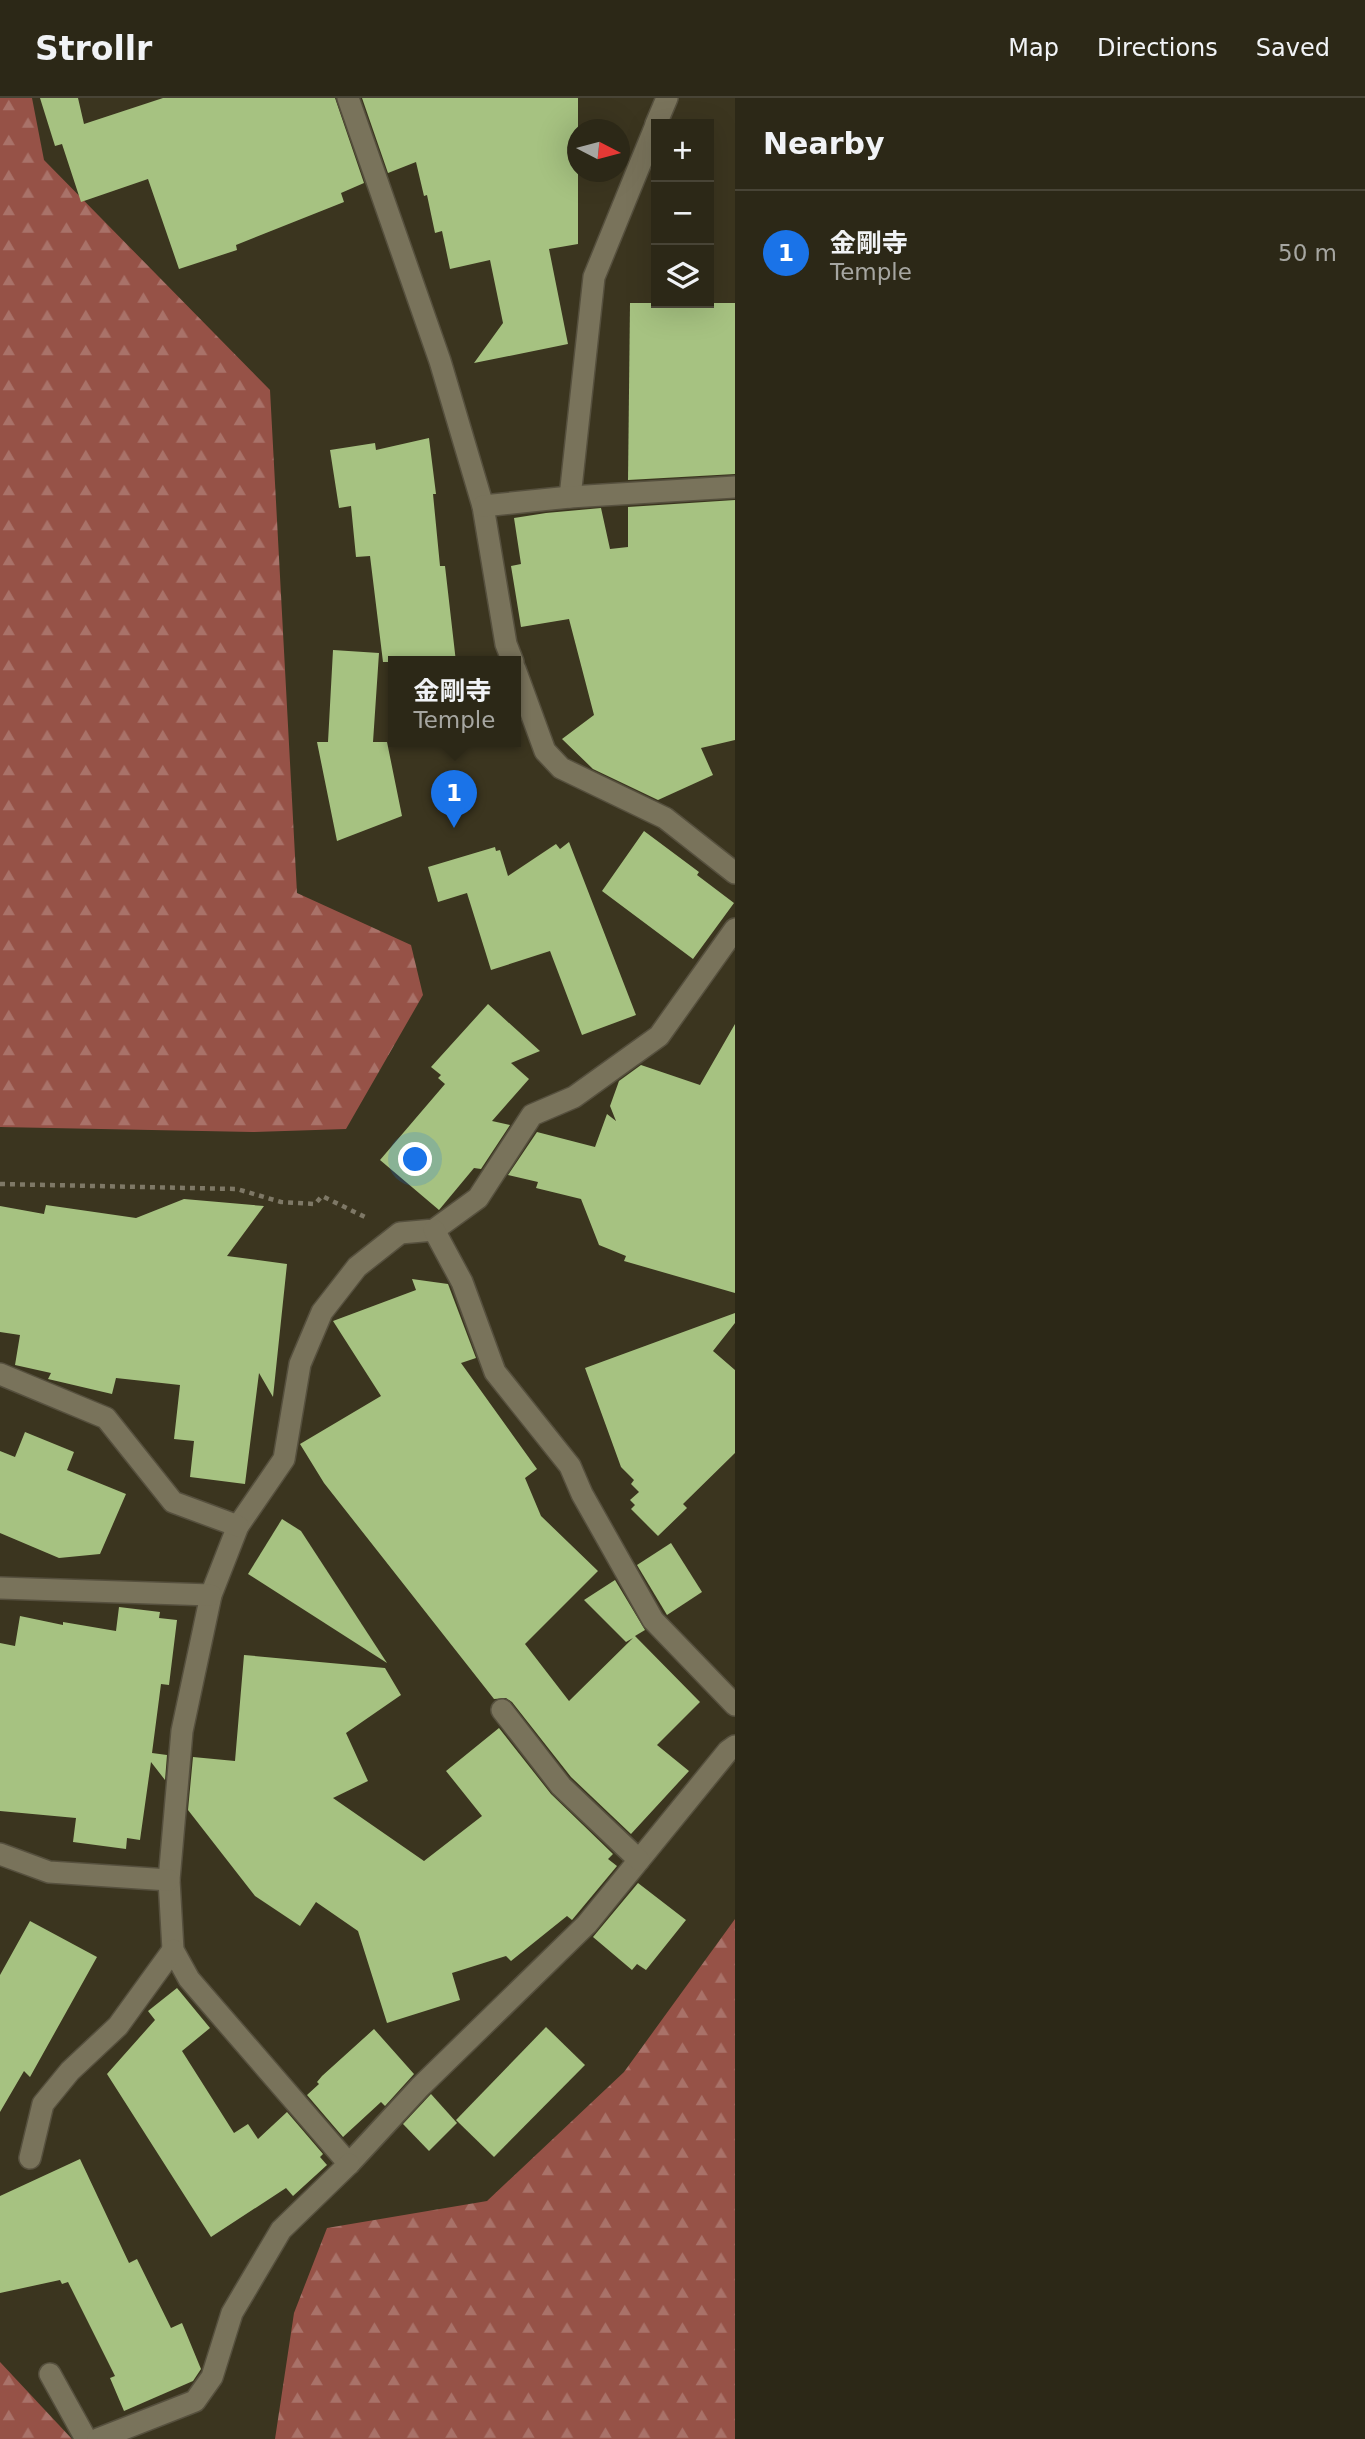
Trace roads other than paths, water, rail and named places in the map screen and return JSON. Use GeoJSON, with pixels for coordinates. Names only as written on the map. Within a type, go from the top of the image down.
{"type":"FeatureCollection","features":[{"type":"Feature","properties":{"kind":"street"},"geometry":{"type":"LineString","coordinates":[[348,98],[440,361],[483,506],[506,644],[511,656]]}},
{"type":"Feature","properties":{"kind":"street"},"geometry":{"type":"LineString","coordinates":[[658,119],[667,98]]}},
{"type":"Feature","properties":{"kind":"street"},"geometry":{"type":"LineString","coordinates":[[570,497],[594,278],[651,137]]}},
{"type":"Feature","properties":{"kind":"street"},"geometry":{"type":"LineString","coordinates":[[483,506],[570,497],[735,487]]}},
{"type":"Feature","properties":{"kind":"street"},"geometry":{"type":"LineString","coordinates":[[521,685],[545,751],[561,768],[665,818],[735,873]]}},
{"type":"Feature","properties":{"kind":"street"},"geometry":{"type":"LineString","coordinates":[[349,2164],[189,1979],[173,1950],[169,1880],[182,1731],[211,1595],[238,1526],[284,1459],[300,1364],[322,1312],[357,1267],[400,1233],[433,1230],[478,1198],[532,1115],[574,1097],[659,1037],[735,929]]}},
{"type":"Feature","properties":{"kind":"street"},"geometry":{"type":"LineString","coordinates":[[433,1230],[462,1283],[495,1372],[570,1466],[582,1494],[653,1620],[735,1705]]}},
{"type":"Feature","properties":{"kind":"street"},"geometry":{"type":"LineString","coordinates":[[0,1374],[106,1418],[173,1502],[238,1526]]}},
{"type":"Feature","properties":{"kind":"street"},"geometry":{"type":"LineString","coordinates":[[0,1588],[211,1595]]}},
{"type":"Feature","properties":{"kind":"street"},"geometry":{"type":"LineString","coordinates":[[502,1710],[561,1786],[639,1860]]}},
{"type":"Feature","properties":{"kind":"street"},"geometry":{"type":"LineString","coordinates":[[98,2439],[195,2401],[212,2377],[232,2313],[281,2230],[349,2164],[420,2087],[587,1924],[728,1751],[735,1746]]}},
{"type":"Feature","properties":{"kind":"street"},"geometry":{"type":"LineString","coordinates":[[0,1854],[49,1872],[169,1880]]}},
{"type":"Feature","properties":{"kind":"street"},"geometry":{"type":"LineString","coordinates":[[30,2158],[43,2104],[69,2071],[118,2026],[173,1950]]}},
{"type":"Feature","properties":{"kind":"street"},"geometry":{"type":"LineString","coordinates":[[50,2374],[86,2439]]}},
{"type":"Feature","properties":{"kind":"place","name":"金剛寺"},"geometry":{"type":"Point","coordinates":[454,828]}}]}
